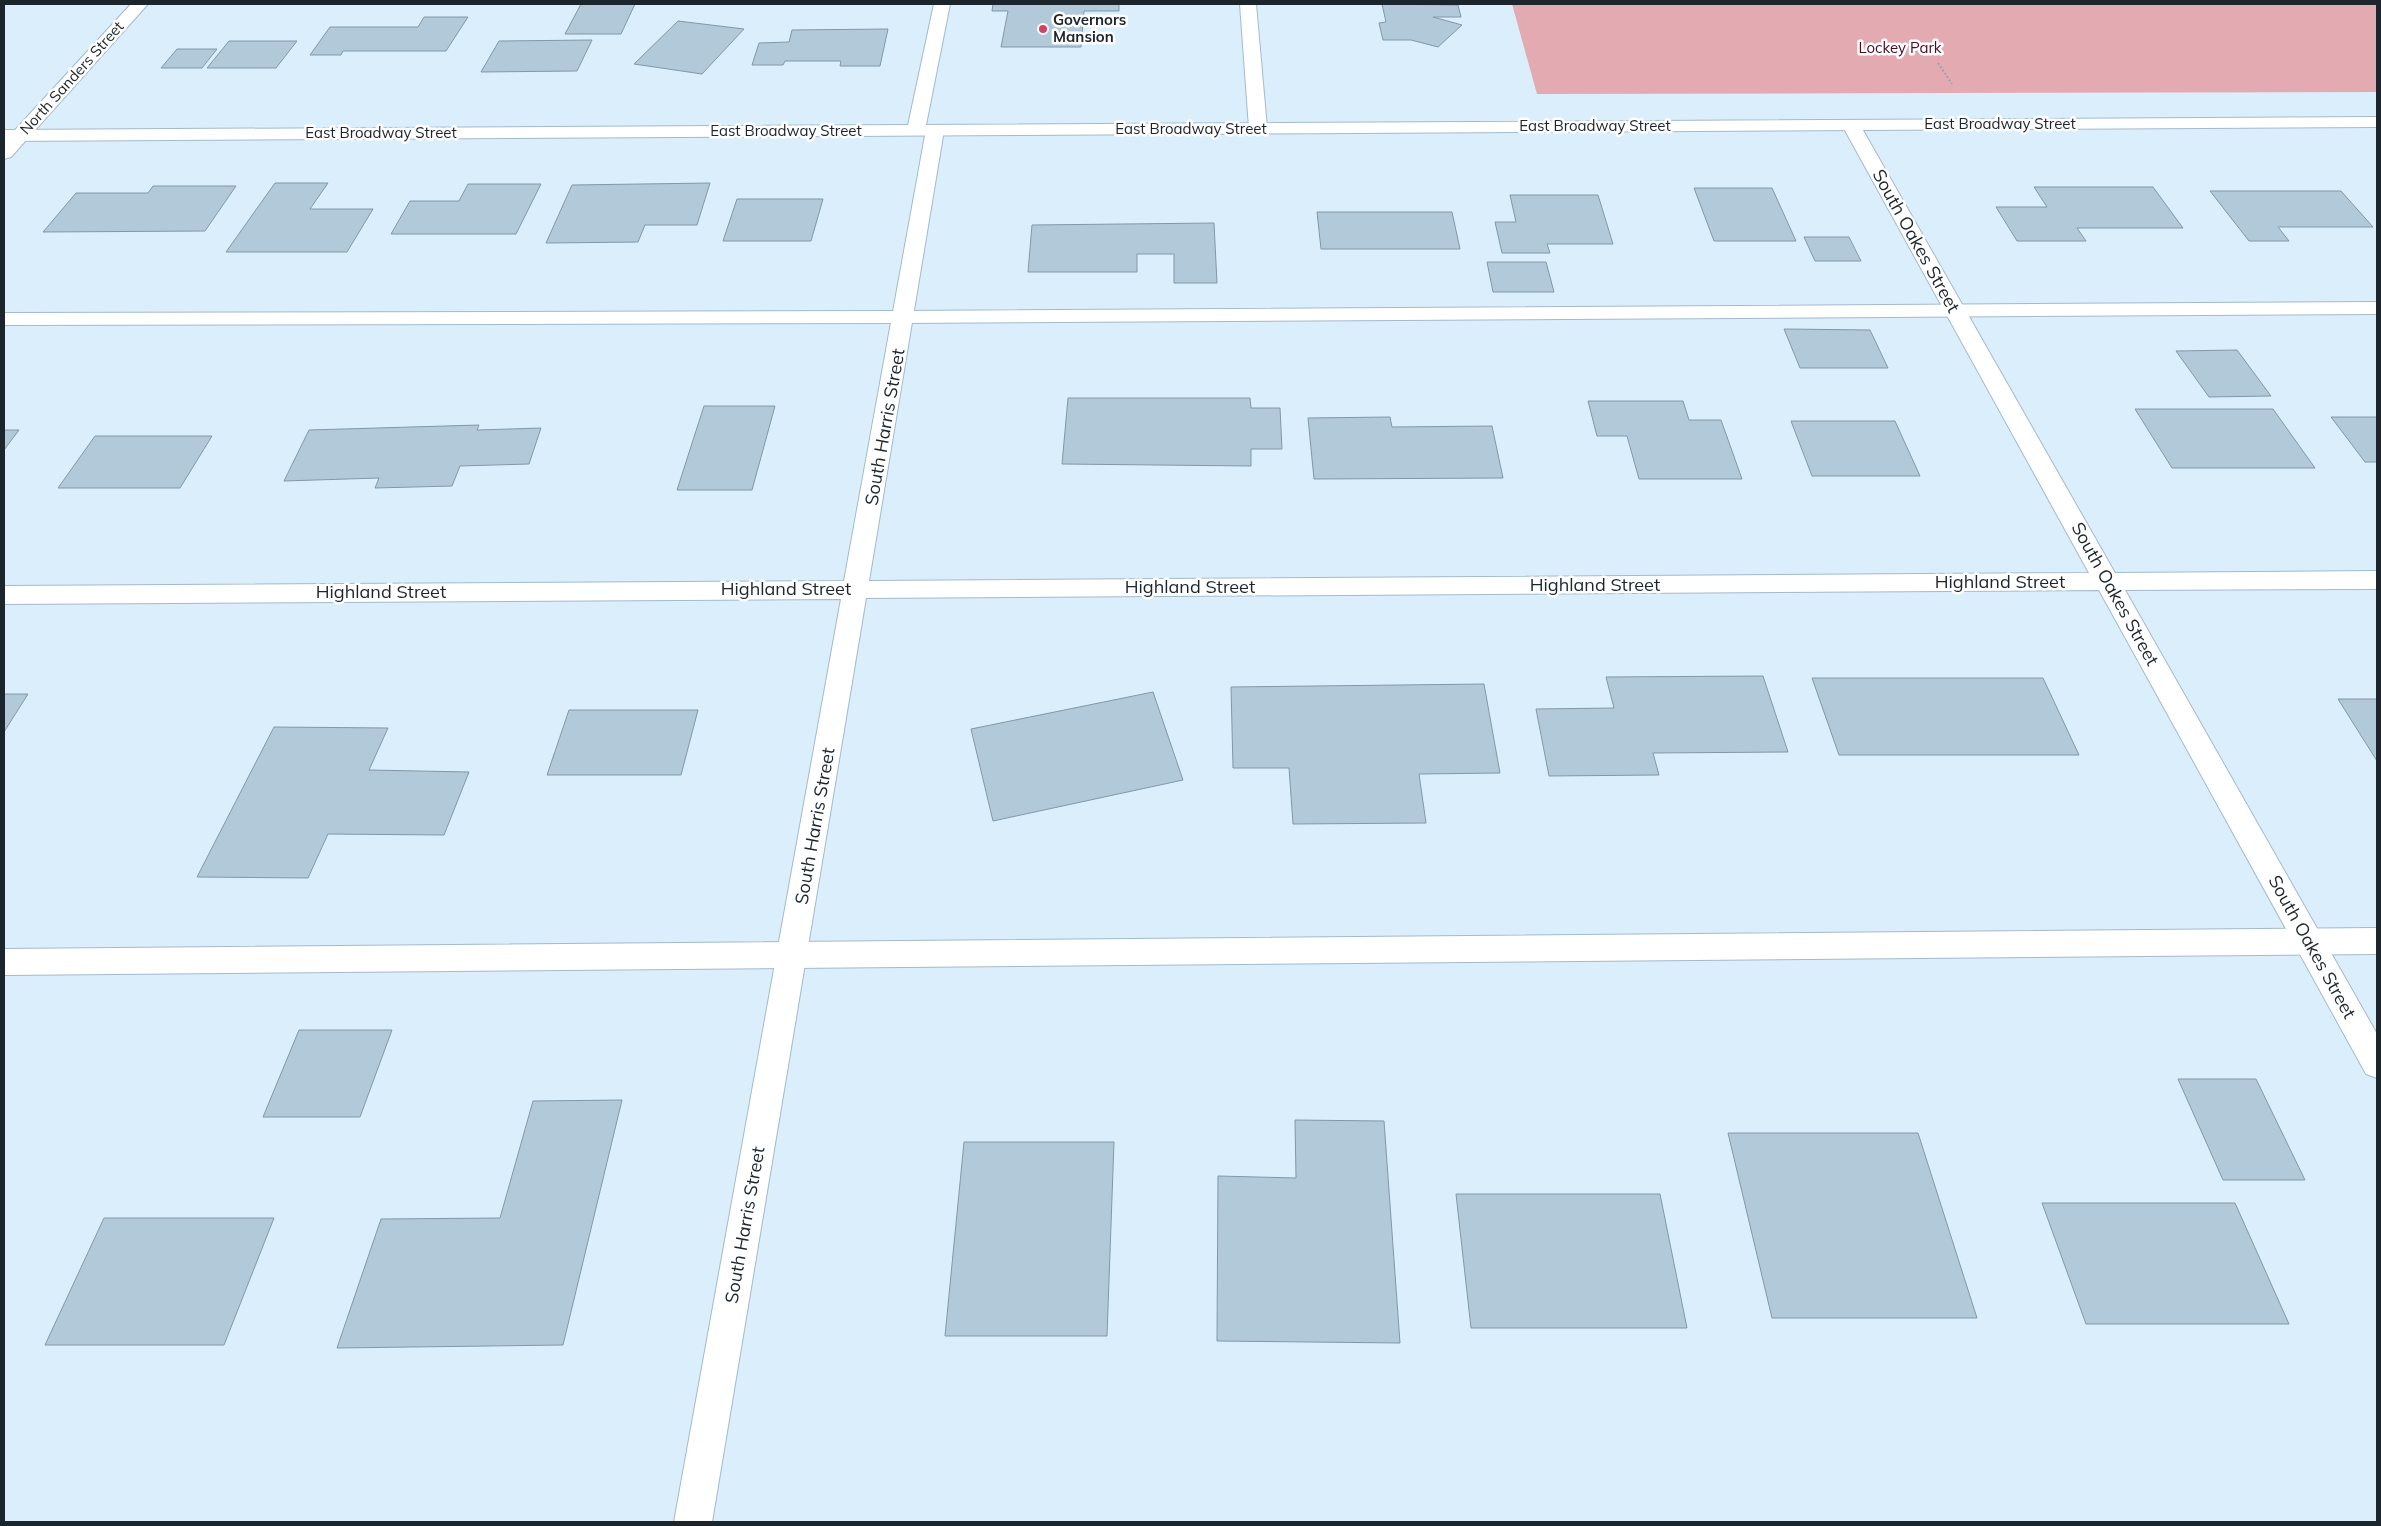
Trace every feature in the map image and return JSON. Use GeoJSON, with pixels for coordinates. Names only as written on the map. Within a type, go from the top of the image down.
{"type":"FeatureCollection","features":[{"type":"Feature","properties":{"kind":"street","name":"North Sanders Street"},"geometry":{"type":"LineString","coordinates":[[4,153],[12,136],[140,4]]}},
{"type":"Feature","properties":{"kind":"street","name":"South Harris Street"},"geometry":{"type":"LineString","coordinates":[[693,1522],[904,316],[942,4]]}},
{"type":"Feature","properties":{"kind":"street"},"geometry":{"type":"LineString","coordinates":[[1248,4],[1258,128]]}},
{"type":"Feature","properties":{"kind":"street","name":"East Broadway Street"},"geometry":{"type":"LineString","coordinates":[[12,136],[2377,122]]}},
{"type":"Feature","properties":{"kind":"street","name":"South Oakes Street"},"geometry":{"type":"LineString","coordinates":[[1851,125],[2377,1064]]}},
{"type":"Feature","properties":{"kind":"street"},"geometry":{"type":"LineString","coordinates":[[4,319],[2377,308]]}},
{"type":"Feature","properties":{"kind":"street","name":"Highland Street"},"geometry":{"type":"LineString","coordinates":[[4,595],[2377,580]]}},
{"type":"Feature","properties":{"kind":"street"},"geometry":{"type":"LineString","coordinates":[[4,962],[2377,940]]}},
{"type":"Feature","properties":{"kind":"path"},"geometry":{"type":"LineString","coordinates":[[1938,63],[1956,91]]}},
{"type":"Feature","properties":{"kind":"green space","name":"Lockey Park"},"geometry":{"type":"Polygon","coordinates":[[[1512,4],[2377,4],[2377,92],[1537,94],[1512,4]]]}},
{"type":"Feature","properties":{"kind":"building"},"geometry":{"type":"Polygon","coordinates":[[[581,4],[635,4],[621,34],[565,34],[581,4]]]}},
{"type":"Feature","properties":{"kind":"building","name":"Governors Mansion"},"geometry":{"type":"Polygon","coordinates":[[[993,4],[1119,4],[1119,11],[1084,11],[1081,47],[1001,47],[1008,11],[992,11],[993,4]]]}},
{"type":"Feature","properties":{"kind":"building"},"geometry":{"type":"Polygon","coordinates":[[[1382,4],[1458,5],[1461,17],[1433,17],[1462,25],[1438,47],[1411,40],[1383,40],[1379,23],[1386,22],[1382,4]]]}},
{"type":"Feature","properties":{"kind":"building"},"geometry":{"type":"Polygon","coordinates":[[[424,17],[468,17],[446,51],[343,51],[341,55],[310,55],[330,27],[418,27],[424,17]]]}},
{"type":"Feature","properties":{"kind":"building"},"geometry":{"type":"Polygon","coordinates":[[[678,21],[744,29],[702,74],[634,64],[678,21]]]}},
{"type":"Feature","properties":{"kind":"building"},"geometry":{"type":"Polygon","coordinates":[[[888,29],[880,66],[840,66],[841,61],[785,61],[783,65],[752,65],[759,43],[789,42],[792,30],[888,29]]]}},
{"type":"Feature","properties":{"kind":"building"},"geometry":{"type":"Polygon","coordinates":[[[592,40],[577,71],[481,72],[499,41],[592,40]]]}},
{"type":"Feature","properties":{"kind":"building"},"geometry":{"type":"Polygon","coordinates":[[[229,41],[297,41],[276,68],[207,68],[229,41]]]}},
{"type":"Feature","properties":{"kind":"building"},"geometry":{"type":"Polygon","coordinates":[[[177,49],[217,49],[202,68],[161,68],[177,49]]]}},
{"type":"Feature","properties":{"kind":"building"},"geometry":{"type":"Polygon","coordinates":[[[275,183],[328,183],[310,209],[373,209],[347,252],[226,252],[275,183]]]}},
{"type":"Feature","properties":{"kind":"building"},"geometry":{"type":"Polygon","coordinates":[[[710,183],[697,225],[645,225],[638,242],[546,243],[572,185],[710,183]]]}},
{"type":"Feature","properties":{"kind":"building"},"geometry":{"type":"Polygon","coordinates":[[[468,184],[541,184],[516,234],[391,234],[410,201],[459,201],[468,184]]]}},
{"type":"Feature","properties":{"kind":"building"},"geometry":{"type":"Polygon","coordinates":[[[153,186],[236,186],[205,231],[43,232],[76,193],[148,193],[153,186]]]}},
{"type":"Feature","properties":{"kind":"building"},"geometry":{"type":"Polygon","coordinates":[[[2034,187],[2153,187],[2183,228],[2077,228],[2086,241],[2017,241],[1996,207],[2047,207],[2034,187]]]}},
{"type":"Feature","properties":{"kind":"building"},"geometry":{"type":"Polygon","coordinates":[[[1694,188],[1772,188],[1796,241],[1714,241],[1694,188]]]}},
{"type":"Feature","properties":{"kind":"building"},"geometry":{"type":"Polygon","coordinates":[[[2210,191],[2341,191],[2373,227],[2278,227],[2289,241],[2249,241],[2210,191]]]}},
{"type":"Feature","properties":{"kind":"building"},"geometry":{"type":"Polygon","coordinates":[[[1510,195],[1598,195],[1613,244],[1547,244],[1550,253],[1502,253],[1495,222],[1516,222],[1510,195]]]}},
{"type":"Feature","properties":{"kind":"building"},"geometry":{"type":"Polygon","coordinates":[[[737,199],[823,199],[811,241],[723,241],[737,199]]]}},
{"type":"Feature","properties":{"kind":"building"},"geometry":{"type":"Polygon","coordinates":[[[1317,212],[1452,212],[1460,249],[1321,249],[1317,212]]]}},
{"type":"Feature","properties":{"kind":"building"},"geometry":{"type":"Polygon","coordinates":[[[1214,223],[1217,283],[1174,283],[1174,254],[1137,254],[1137,272],[1028,272],[1032,225],[1214,223]]]}},
{"type":"Feature","properties":{"kind":"building"},"geometry":{"type":"Polygon","coordinates":[[[1804,237],[1849,237],[1861,261],[1815,261],[1804,237]]]}},
{"type":"Feature","properties":{"kind":"building"},"geometry":{"type":"Polygon","coordinates":[[[1487,262],[1546,262],[1554,292],[1493,292],[1487,262]]]}},
{"type":"Feature","properties":{"kind":"building"},"geometry":{"type":"Polygon","coordinates":[[[1784,329],[1870,330],[1888,368],[1800,368],[1784,329]]]}},
{"type":"Feature","properties":{"kind":"building"},"geometry":{"type":"Polygon","coordinates":[[[2237,350],[2271,396],[2209,397],[2176,351],[2237,350]]]}},
{"type":"Feature","properties":{"kind":"building"},"geometry":{"type":"Polygon","coordinates":[[[1068,398],[1250,398],[1251,408],[1280,408],[1282,449],[1251,449],[1251,466],[1062,464],[1068,398]]]}},
{"type":"Feature","properties":{"kind":"building"},"geometry":{"type":"Polygon","coordinates":[[[1588,401],[1683,401],[1689,420],[1721,420],[1742,479],[1639,479],[1627,436],[1597,436],[1588,401]]]}},
{"type":"Feature","properties":{"kind":"building"},"geometry":{"type":"Polygon","coordinates":[[[704,406],[775,406],[752,490],[677,490],[704,406]]]}},
{"type":"Feature","properties":{"kind":"building"},"geometry":{"type":"Polygon","coordinates":[[[2135,409],[2273,409],[2315,468],[2172,468],[2135,409]]]}},
{"type":"Feature","properties":{"kind":"building"},"geometry":{"type":"Polygon","coordinates":[[[1390,417],[1392,427],[1492,426],[1503,478],[1314,479],[1308,418],[1390,417]]]}},
{"type":"Feature","properties":{"kind":"building"},"geometry":{"type":"Polygon","coordinates":[[[2331,417],[2377,417],[2377,462],[2365,462],[2331,417]]]}},
{"type":"Feature","properties":{"kind":"building"},"geometry":{"type":"Polygon","coordinates":[[[1791,421],[1895,421],[1920,476],[1812,476],[1791,421]]]}},
{"type":"Feature","properties":{"kind":"building"},"geometry":{"type":"Polygon","coordinates":[[[479,425],[477,430],[541,428],[529,464],[460,466],[452,486],[375,488],[379,478],[284,481],[309,430],[479,425]]]}},
{"type":"Feature","properties":{"kind":"building"},"geometry":{"type":"Polygon","coordinates":[[[4,430],[19,430],[4,450],[4,430]]]}},
{"type":"Feature","properties":{"kind":"building"},"geometry":{"type":"Polygon","coordinates":[[[95,436],[212,436],[180,488],[58,488],[95,436]]]}},
{"type":"Feature","properties":{"kind":"building"},"geometry":{"type":"Polygon","coordinates":[[[1763,676],[1788,752],[1653,753],[1659,775],[1549,776],[1536,709],[1614,708],[1606,677],[1763,676]]]}},
{"type":"Feature","properties":{"kind":"building"},"geometry":{"type":"Polygon","coordinates":[[[1812,678],[2043,678],[2079,755],[1839,755],[1812,678]]]}},
{"type":"Feature","properties":{"kind":"building"},"geometry":{"type":"Polygon","coordinates":[[[1484,684],[1500,773],[1419,774],[1426,823],[1293,824],[1289,768],[1233,768],[1231,687],[1484,684]]]}},
{"type":"Feature","properties":{"kind":"building"},"geometry":{"type":"Polygon","coordinates":[[[1153,692],[1183,780],[993,821],[971,729],[1153,692]]]}},
{"type":"Feature","properties":{"kind":"building"},"geometry":{"type":"Polygon","coordinates":[[[4,694],[28,694],[4,732],[4,694]]]}},
{"type":"Feature","properties":{"kind":"building"},"geometry":{"type":"Polygon","coordinates":[[[2338,699],[2377,699],[2377,761],[2338,699]]]}},
{"type":"Feature","properties":{"kind":"building"},"geometry":{"type":"Polygon","coordinates":[[[569,710],[698,710],[681,775],[547,775],[569,710]]]}},
{"type":"Feature","properties":{"kind":"building"},"geometry":{"type":"Polygon","coordinates":[[[274,727],[388,728],[369,770],[469,772],[444,835],[328,834],[308,878],[197,877],[274,727]]]}},
{"type":"Feature","properties":{"kind":"building"},"geometry":{"type":"Polygon","coordinates":[[[299,1030],[392,1030],[360,1117],[263,1117],[299,1030]]]}},
{"type":"Feature","properties":{"kind":"building"},"geometry":{"type":"Polygon","coordinates":[[[2178,1079],[2256,1079],[2305,1180],[2223,1180],[2178,1079]]]}},
{"type":"Feature","properties":{"kind":"building"},"geometry":{"type":"Polygon","coordinates":[[[622,1100],[563,1345],[337,1348],[381,1219],[500,1218],[533,1101],[622,1100]]]}},
{"type":"Feature","properties":{"kind":"building"},"geometry":{"type":"Polygon","coordinates":[[[1295,1120],[1384,1121],[1400,1343],[1217,1341],[1218,1176],[1296,1178],[1295,1120]]]}},
{"type":"Feature","properties":{"kind":"building"},"geometry":{"type":"Polygon","coordinates":[[[1728,1133],[1918,1133],[1977,1318],[1772,1318],[1728,1133]]]}},
{"type":"Feature","properties":{"kind":"building"},"geometry":{"type":"Polygon","coordinates":[[[964,1142],[1114,1142],[1107,1336],[945,1336],[964,1142]]]}},
{"type":"Feature","properties":{"kind":"building"},"geometry":{"type":"Polygon","coordinates":[[[1456,1194],[1660,1194],[1687,1328],[1471,1328],[1456,1194]]]}},
{"type":"Feature","properties":{"kind":"building"},"geometry":{"type":"Polygon","coordinates":[[[2042,1203],[2235,1203],[2289,1324],[2086,1324],[2042,1203]]]}},
{"type":"Feature","properties":{"kind":"building"},"geometry":{"type":"Polygon","coordinates":[[[104,1218],[274,1218],[224,1345],[45,1345],[104,1218]]]}},
{"type":"Feature","properties":{"kind":"place","name":"Governors Mansion"},"geometry":{"type":"Point","coordinates":[1043,29]}}]}
